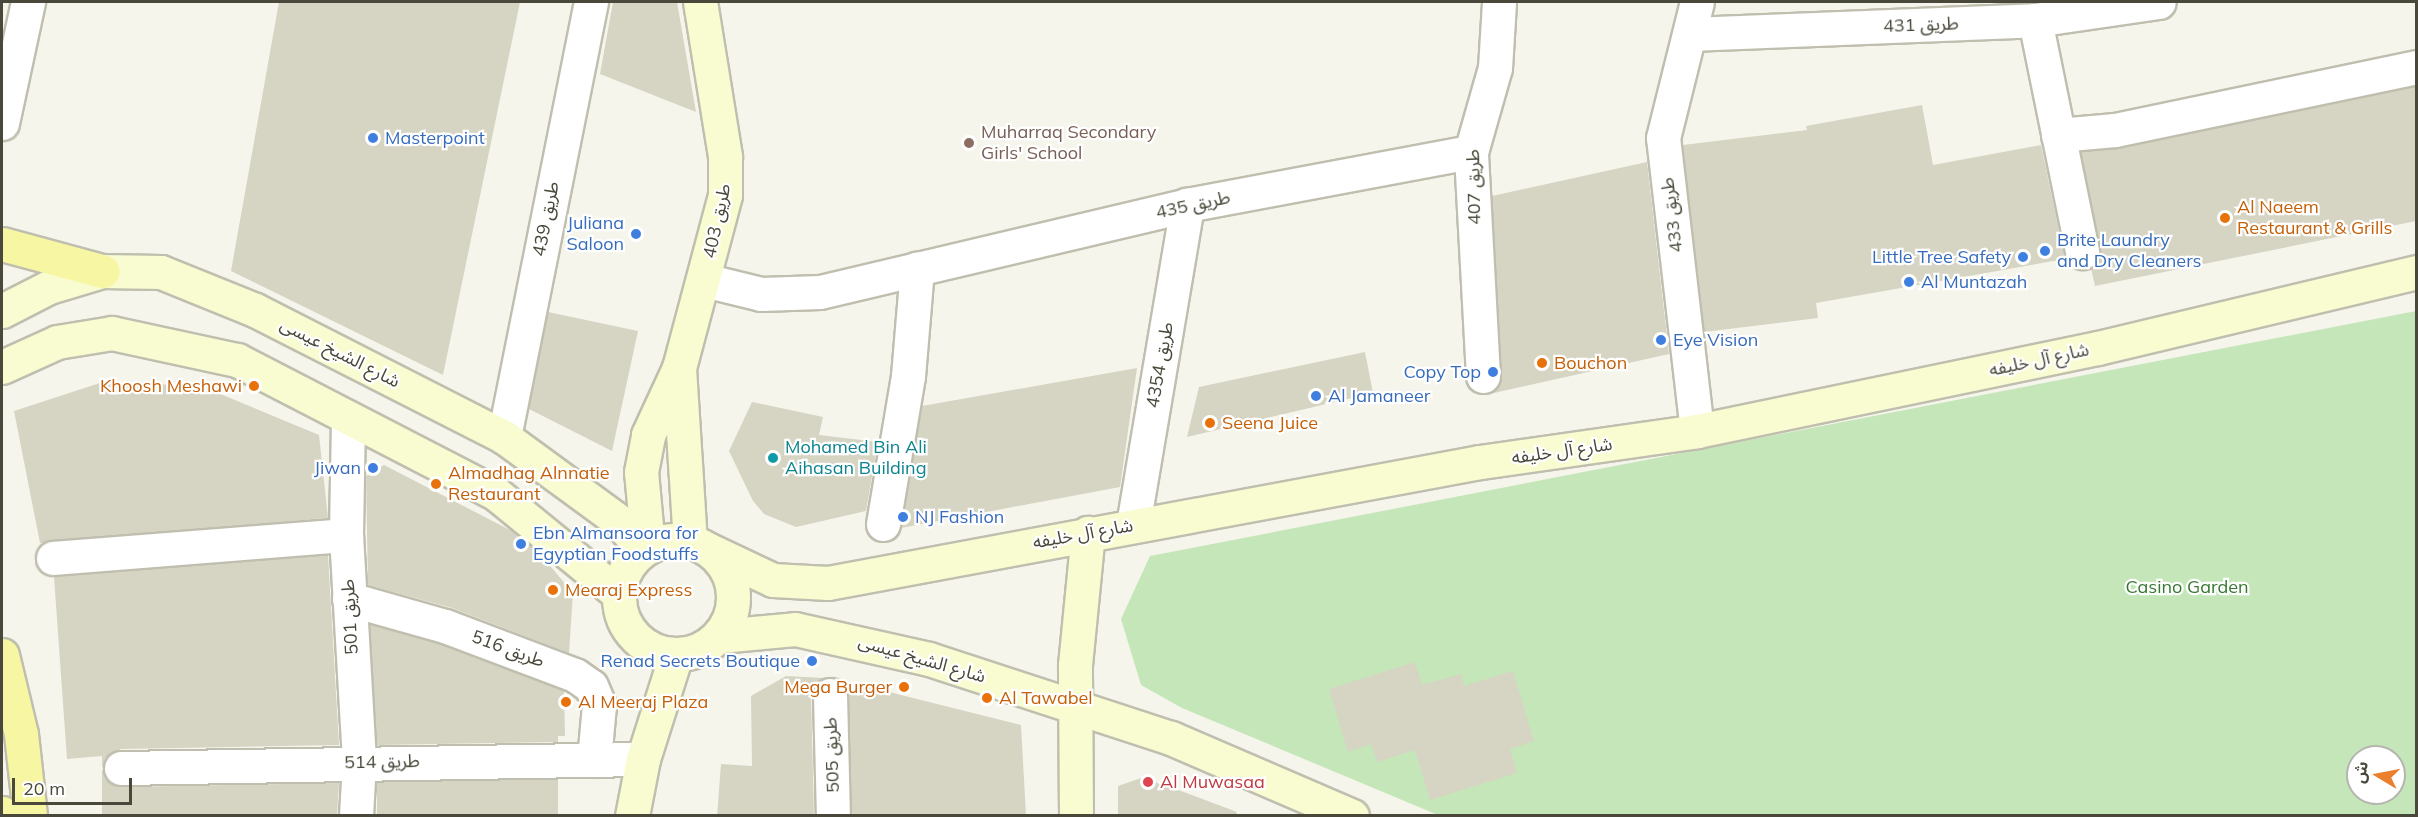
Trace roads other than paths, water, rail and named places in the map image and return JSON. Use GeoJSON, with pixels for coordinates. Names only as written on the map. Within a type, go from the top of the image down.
{"type":"FeatureCollection","features":[{"type":"Feature","properties":{"kind":"main road"},"geometry":{"type":"LineString","coordinates":[[2,244],[102,271]]}},
{"type":"Feature","properties":{"kind":"main road"},"geometry":{"type":"LineString","coordinates":[[2,655],[21,734],[30,816]]}},
{"type":"Feature","properties":{"kind":"street"},"geometry":{"type":"LineString","coordinates":[[2,123],[28,2]]}},
{"type":"Feature","properties":{"kind":"street","name":"طريق 439"},"geometry":{"type":"LineString","coordinates":[[504,437],[591,2]]}},
{"type":"Feature","properties":{"kind":"street","name":"طريق 403"},"geometry":{"type":"LineString","coordinates":[[645,548],[641,472],[648,435],[679,368],[704,280],[727,175],[700,2]]}},
{"type":"Feature","properties":{"kind":"street","name":"طريق 407"},"geometry":{"type":"LineString","coordinates":[[1482,376],[1471,152],[1495,68],[1499,2]]}},
{"type":"Feature","properties":{"kind":"street","name":"طريق 433"},"geometry":{"type":"LineString","coordinates":[[1697,2],[1663,138],[1697,431]]}},
{"type":"Feature","properties":{"kind":"street","name":"طريق 431"},"geometry":{"type":"LineString","coordinates":[[1690,34],[2035,20],[2159,2]]}},
{"type":"Feature","properties":{"kind":"street"},"geometry":{"type":"LineString","coordinates":[[2035,20],[2082,252]]}},
{"type":"Feature","properties":{"kind":"street"},"geometry":{"type":"LineString","coordinates":[[2058,135],[2115,129],[2416,67]]}},
{"type":"Feature","properties":{"kind":"street","name":"طريق 435"},"geometry":{"type":"LineString","coordinates":[[704,280],[732,289],[790,295],[1187,205],[1471,152]]}},
{"type":"Feature","properties":{"kind":"street","name":"طريق 4354"},"geometry":{"type":"LineString","coordinates":[[1133,525],[1187,205]]}},
{"type":"Feature","properties":{"kind":"street"},"geometry":{"type":"LineString","coordinates":[[883,524],[908,375],[917,267]]}},
{"type":"Feature","properties":{"kind":"street","name":"شارع الشيخ عيسى"},"geometry":{"type":"LineString","coordinates":[[2,311],[49,287],[102,271],[161,272],[255,310],[504,437],[620,522],[645,548]]}},
{"type":"Feature","properties":{"kind":"street","name":"شارع آل خليفه"},"geometry":{"type":"LineString","coordinates":[[699,545],[773,580],[801,584],[1480,462],[1697,431],[2098,348],[2416,272]]}},
{"type":"Feature","properties":{"kind":"street"},"geometry":{"type":"LineString","coordinates":[[2,367],[57,342],[112,333],[237,360],[495,493],[619,594]]}},
{"type":"Feature","properties":{"kind":"street","name":"طريق 403"},"geometry":{"type":"LineString","coordinates":[[679,368],[699,545]]}},
{"type":"Feature","properties":{"kind":"street","name":"طريق 501"},"geometry":{"type":"LineString","coordinates":[[348,419],[346,536],[359,762],[356,816]]}},
{"type":"Feature","properties":{"kind":"street"},"geometry":{"type":"LineString","coordinates":[[1076,816],[1075,703],[1088,533]]}},
{"type":"Feature","properties":{"kind":"street"},"geometry":{"type":"LineString","coordinates":[[53,558],[346,536]]}},
{"type":"Feature","properties":{"kind":"street"},"geometry":{"type":"LineString","coordinates":[[670,540],[699,545],[725,566],[734,589],[732,613],[720,636],[692,653],[676,655],[653,651],[634,637],[622,617],[619,594],[623,576],[645,548],[670,540]]}},
{"type":"Feature","properties":{"kind":"street","name":"طريق 516"},"geometry":{"type":"LineString","coordinates":[[349,599],[445,626],[575,675],[591,686],[599,705],[594,760]]}},
{"type":"Feature","properties":{"kind":"street","name":"شارع الشيخ عيسى"},"geometry":{"type":"LineString","coordinates":[[720,636],[795,629],[832,634],[1075,703],[1172,738],[1352,816]]}},
{"type":"Feature","properties":{"kind":"street"},"geometry":{"type":"LineString","coordinates":[[632,816],[643,759],[676,655]]}},
{"type":"Feature","properties":{"kind":"street","name":"طريق 505"},"geometry":{"type":"LineString","coordinates":[[830,695],[833,816]]}},
{"type":"Feature","properties":{"kind":"street","name":"طريق 514"},"geometry":{"type":"LineString","coordinates":[[121,768],[359,762],[643,759]]}},
{"type":"Feature","properties":{"kind":"place","name":"Masterpoint"},"geometry":{"type":"Point","coordinates":[373,138]}},
{"type":"Feature","properties":{"kind":"place","name":"Muharraq Secondary Girls' School"},"geometry":{"type":"Point","coordinates":[969,143]}},
{"type":"Feature","properties":{"kind":"place","name":"Al Naeem Restaurant & Grills"},"geometry":{"type":"Point","coordinates":[2225,218]}},
{"type":"Feature","properties":{"kind":"place","name":"Juliana Saloon"},"geometry":{"type":"Point","coordinates":[636,234]}},
{"type":"Feature","properties":{"kind":"place","name":"Brite Laundry and Dry Cleaners"},"geometry":{"type":"Point","coordinates":[2045,251]}},
{"type":"Feature","properties":{"kind":"place","name":"Little Tree Safety"},"geometry":{"type":"Point","coordinates":[2023,257]}},
{"type":"Feature","properties":{"kind":"place","name":"Al Muntazah"},"geometry":{"type":"Point","coordinates":[1909,282]}},
{"type":"Feature","properties":{"kind":"place","name":"Eye Vision"},"geometry":{"type":"Point","coordinates":[1661,340]}},
{"type":"Feature","properties":{"kind":"place","name":"Bouchon"},"geometry":{"type":"Point","coordinates":[1542,363]}},
{"type":"Feature","properties":{"kind":"place","name":"Copy Top"},"geometry":{"type":"Point","coordinates":[1493,372]}},
{"type":"Feature","properties":{"kind":"place","name":"Khoosh Meshawi"},"geometry":{"type":"Point","coordinates":[254,386]}},
{"type":"Feature","properties":{"kind":"place","name":"Al Jamaneer"},"geometry":{"type":"Point","coordinates":[1316,396]}},
{"type":"Feature","properties":{"kind":"place","name":"Seena Juice"},"geometry":{"type":"Point","coordinates":[1210,423]}},
{"type":"Feature","properties":{"kind":"place","name":"Mohamed Bin Ali Aihasan Building"},"geometry":{"type":"Point","coordinates":[773,458]}},
{"type":"Feature","properties":{"kind":"place","name":"Jiwan"},"geometry":{"type":"Point","coordinates":[373,468]}},
{"type":"Feature","properties":{"kind":"place","name":"Almadhag Alnnatie Restaurant"},"geometry":{"type":"Point","coordinates":[436,484]}},
{"type":"Feature","properties":{"kind":"place","name":"NJ Fashion"},"geometry":{"type":"Point","coordinates":[903,517]}},
{"type":"Feature","properties":{"kind":"place","name":"Ebn Almansoora for Egyptian Foodstuffs"},"geometry":{"type":"Point","coordinates":[521,544]}},
{"type":"Feature","properties":{"kind":"place","name":"Mearaj Express"},"geometry":{"type":"Point","coordinates":[553,590]}},
{"type":"Feature","properties":{"kind":"place","name":"Renad Secrets Boutique"},"geometry":{"type":"Point","coordinates":[812,661]}},
{"type":"Feature","properties":{"kind":"place","name":"Mega Burger"},"geometry":{"type":"Point","coordinates":[904,687]}},
{"type":"Feature","properties":{"kind":"place","name":"Al Tawabel"},"geometry":{"type":"Point","coordinates":[987,698]}},
{"type":"Feature","properties":{"kind":"place","name":"Al Meeraj Plaza"},"geometry":{"type":"Point","coordinates":[566,702]}},
{"type":"Feature","properties":{"kind":"place","name":"Al Muwasaa"},"geometry":{"type":"Point","coordinates":[1148,782]}},
{"type":"Feature","properties":{"kind":"park label","name":"Casino Garden"},"geometry":{"type":"Point","coordinates":[2187,587]}}]}
